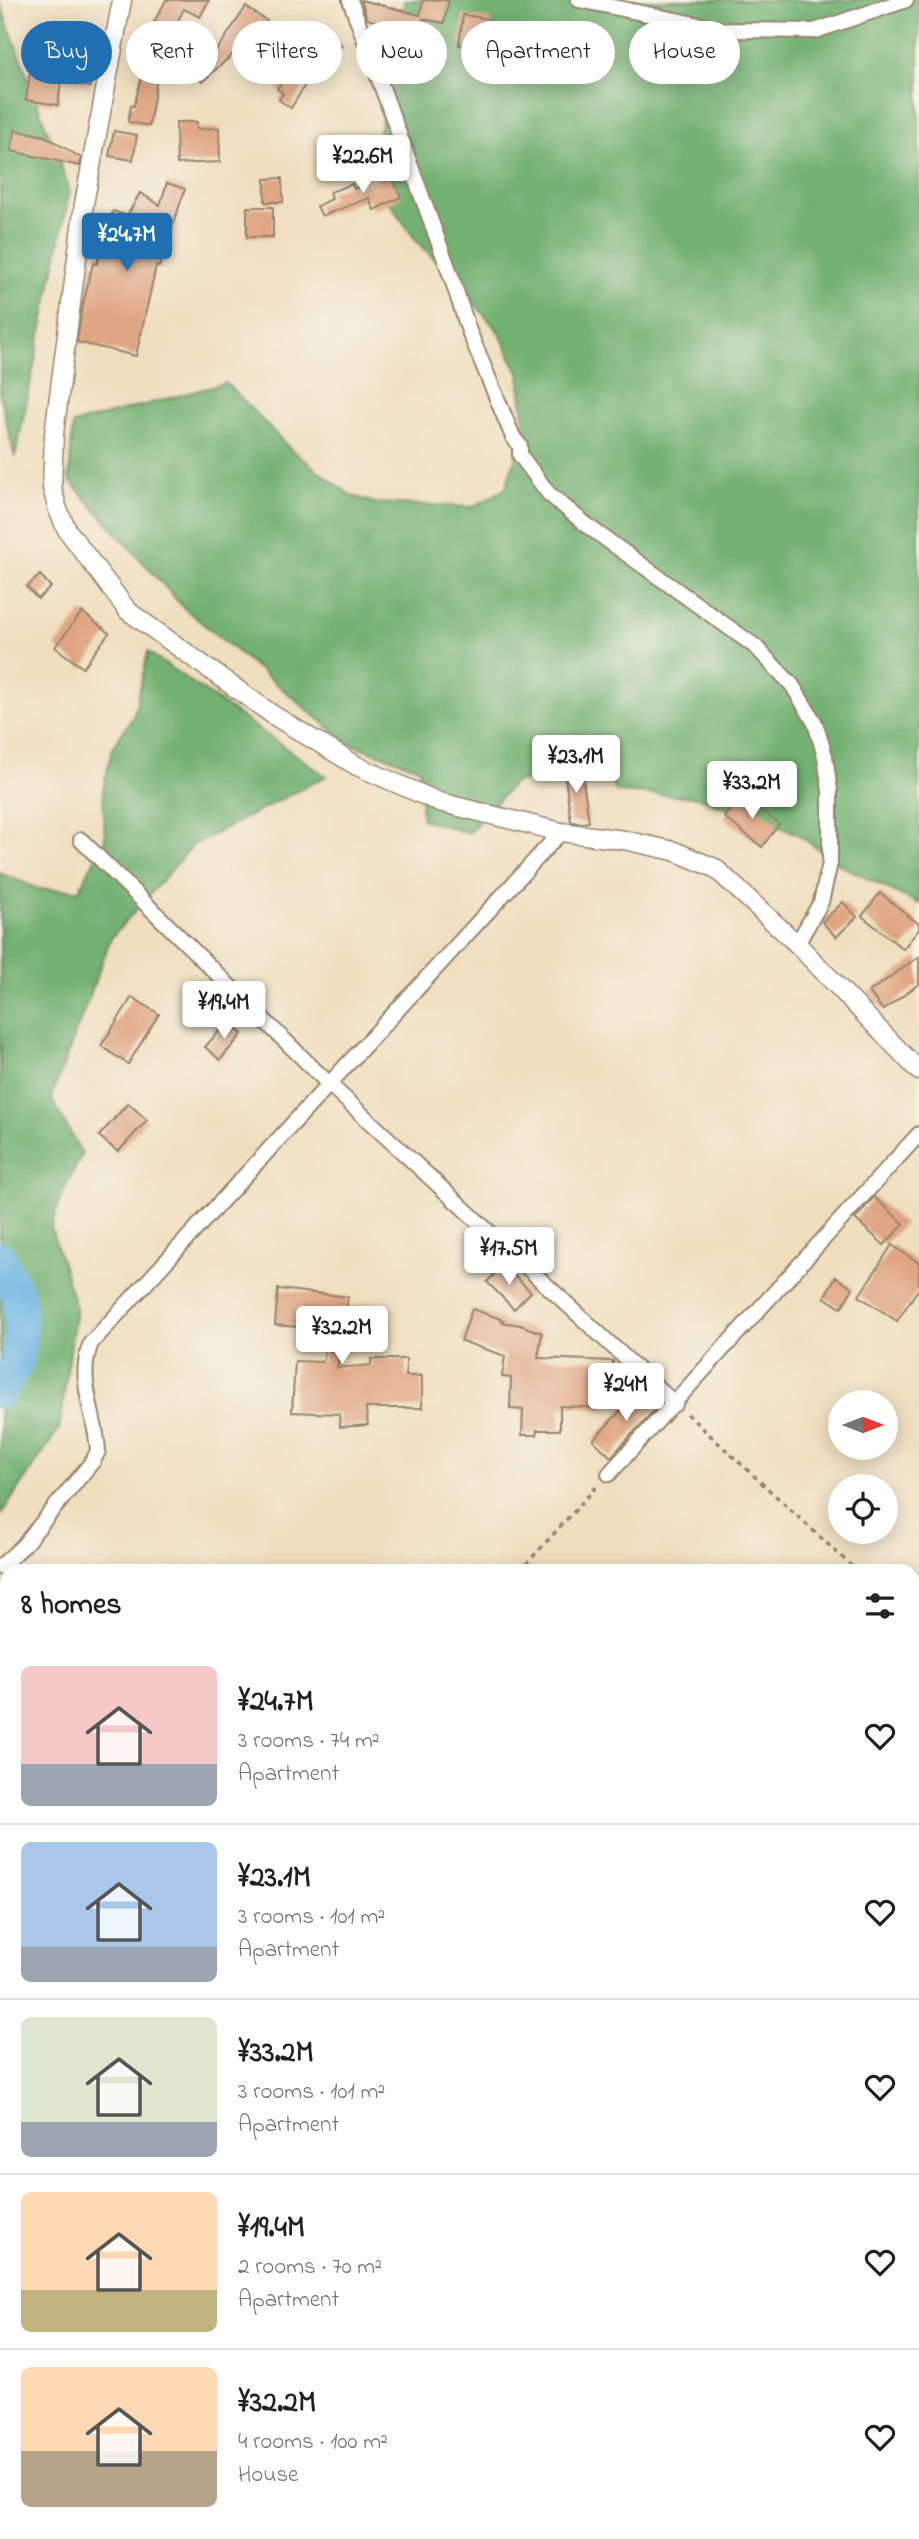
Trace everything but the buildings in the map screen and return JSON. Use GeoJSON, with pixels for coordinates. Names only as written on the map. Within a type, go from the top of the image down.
{"type":"FeatureCollection","features":[{"type":"Feature","properties":{"kind":"street"},"geometry":{"type":"LineString","coordinates":[[122,0],[84,204],[54,435],[52,488],[67,530],[128,611],[273,715],[347,760],[439,802],[561,832],[624,839],[674,851],[715,869],[797,944],[919,1072]]}},
{"type":"Feature","properties":{"kind":"street"},"geometry":{"type":"LineString","coordinates":[[350,0],[451,276],[468,331],[513,437],[520,446],[520,454],[549,494],[589,527],[756,647],[792,685],[815,723],[825,756],[830,790],[830,863],[821,902],[797,944]]}},
{"type":"Feature","properties":{"kind":"street"},"geometry":{"type":"LineString","coordinates":[[579,0],[723,30],[815,31],[906,0]]}},
{"type":"Feature","properties":{"kind":"street"},"geometry":{"type":"LineString","coordinates":[[3,1564],[23,1546],[93,1461],[98,1451],[85,1372],[85,1358],[91,1343],[561,832]]}},
{"type":"Feature","properties":{"kind":"street"},"geometry":{"type":"LineString","coordinates":[[81,840],[329,1084],[675,1404]]}},
{"type":"Feature","properties":{"kind":"street"},"geometry":{"type":"LineString","coordinates":[[608,1474],[675,1404],[919,1134]]}},
{"type":"Feature","properties":{"kind":"path"},"geometry":{"type":"LineString","coordinates":[[675,1404],[849,1564]]}},
{"type":"Feature","properties":{"kind":"path"},"geometry":{"type":"LineString","coordinates":[[526,1564],[608,1474]]}},
{"type":"Feature","properties":{"kind":"green space"},"geometry":{"type":"Polygon","coordinates":[[[405,0],[919,0],[919,904],[842,866],[796,833],[697,797],[617,792],[599,763],[514,783],[468,833],[422,819],[419,768],[348,743],[184,608],[69,480],[73,424],[226,383],[290,449],[350,495],[375,503],[473,507],[505,489],[520,445],[524,420],[519,373],[499,332],[442,266],[418,243],[387,199],[377,143],[389,84],[447,84],[447,21],[401,21],[405,0]]]}},
{"type":"Feature","properties":{"kind":"green space"},"geometry":{"type":"Polygon","coordinates":[[[0,3],[21,59],[21,84],[30,84],[70,191],[15,458],[0,395],[0,3]]]}},
{"type":"Feature","properties":{"kind":"green space"},"geometry":{"type":"Polygon","coordinates":[[[148,652],[326,776],[193,845],[111,938],[51,1098],[82,1154],[62,1194],[51,1228],[76,1308],[59,1429],[0,1516],[0,873],[39,889],[79,890],[105,839],[103,790],[112,749],[134,715],[148,652]]]}},
{"type":"Feature","properties":{"kind":"waterway"},"geometry":{"type":"LineString","coordinates":[[0,1258],[19,1297],[21,1332],[17,1363],[0,1392]]}}]}
